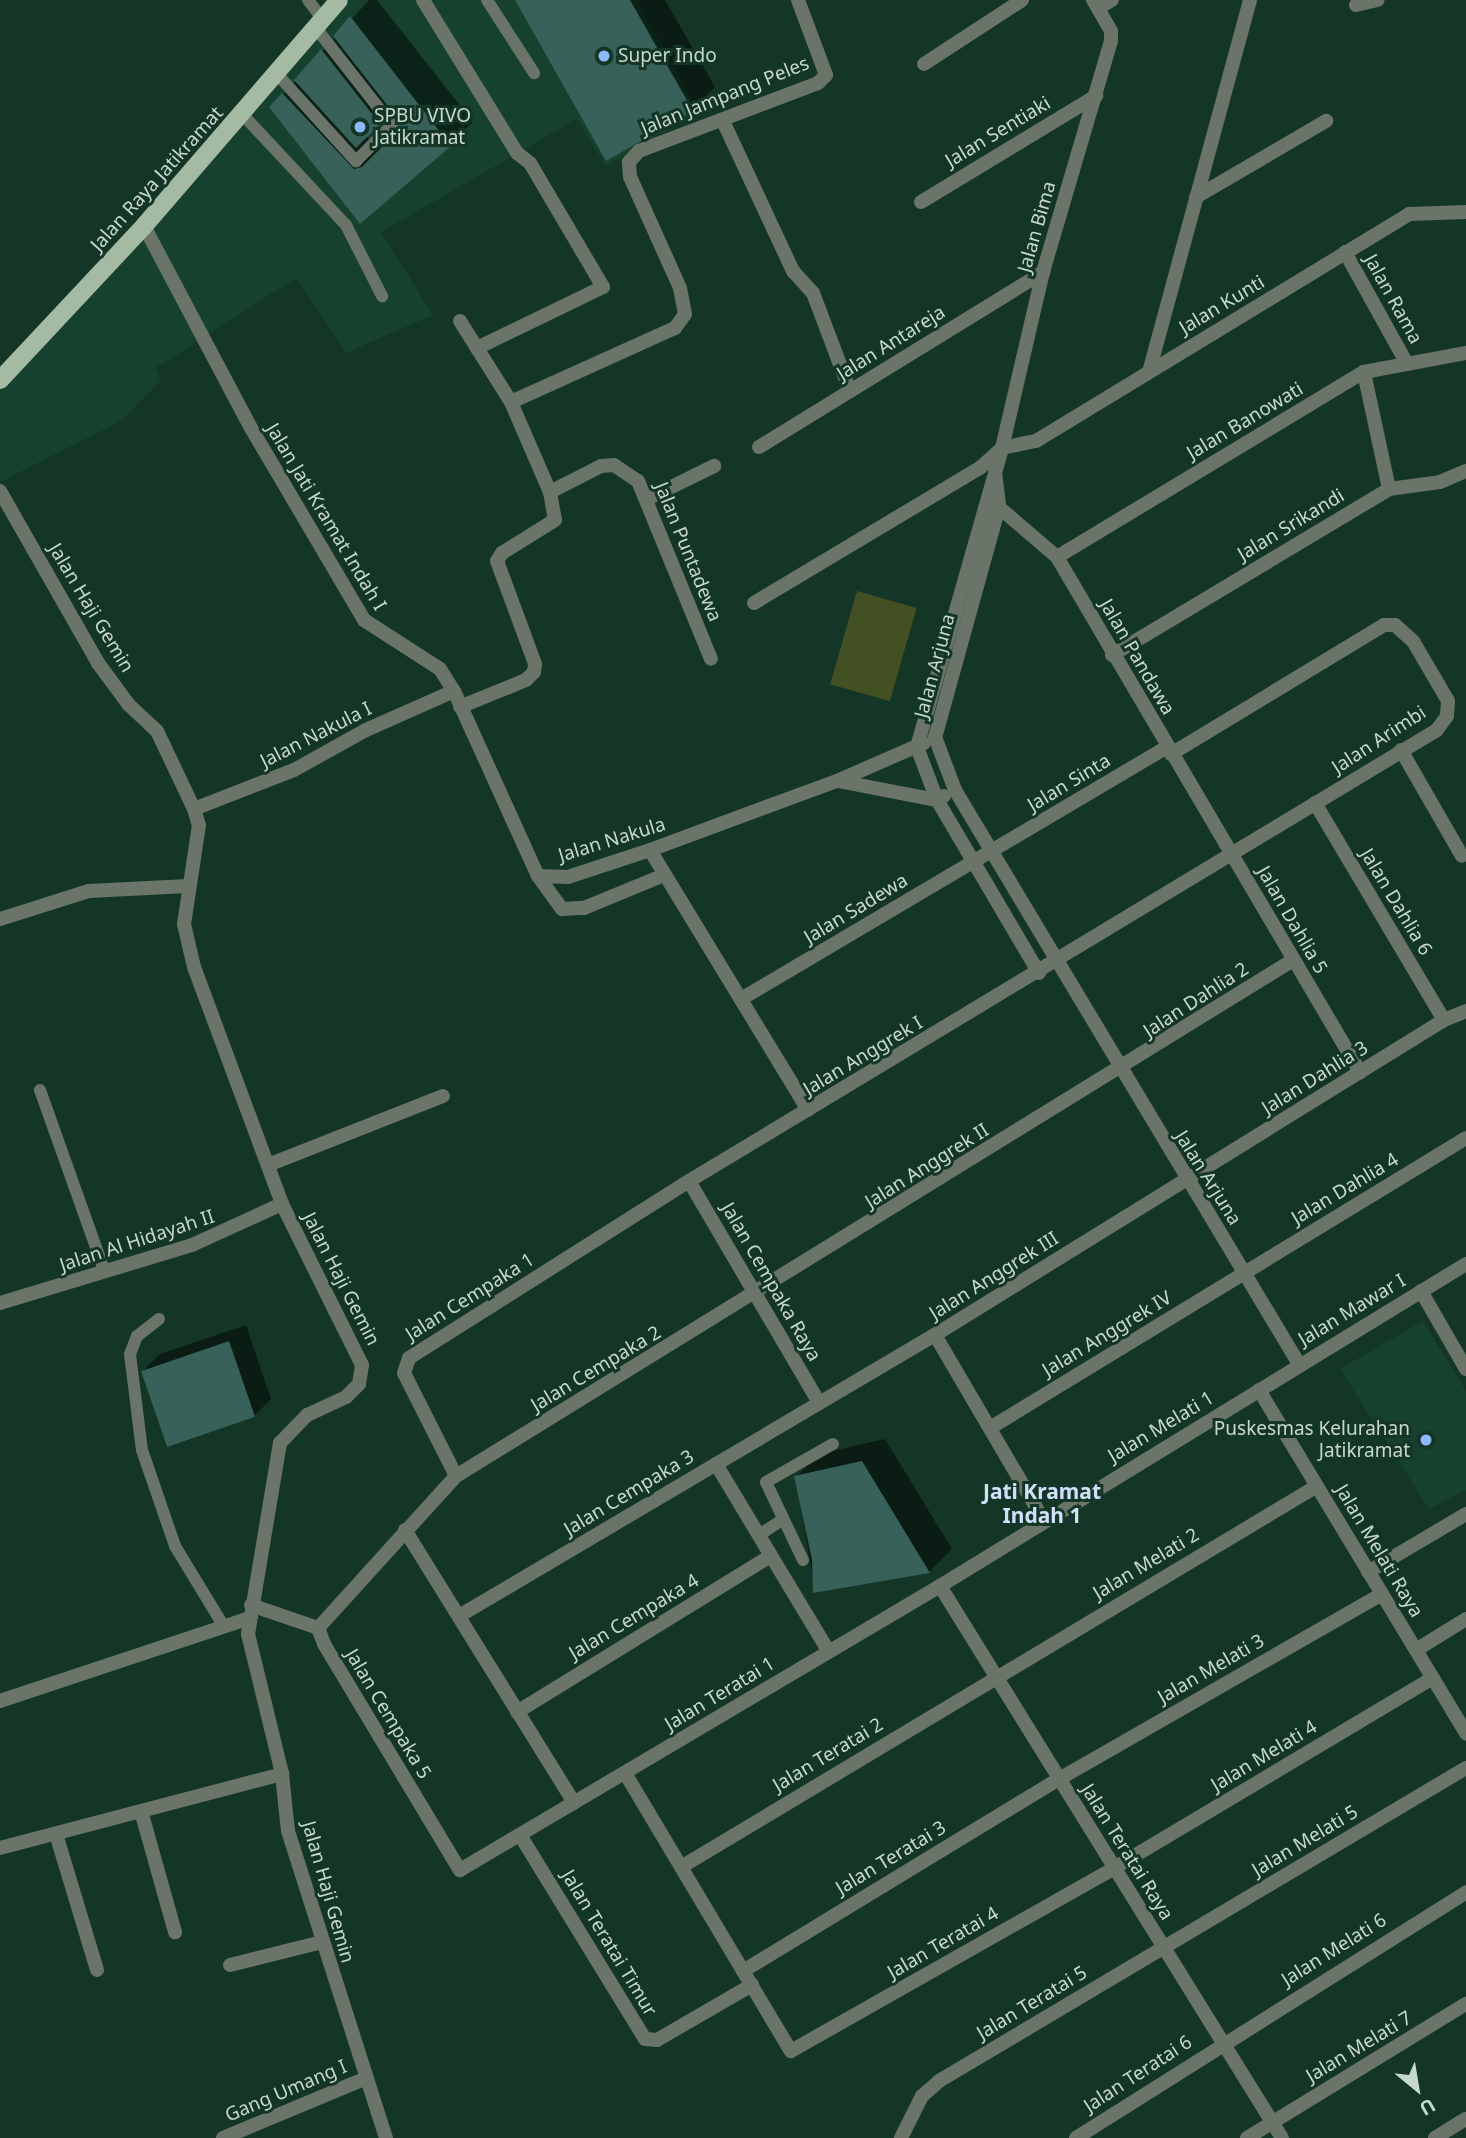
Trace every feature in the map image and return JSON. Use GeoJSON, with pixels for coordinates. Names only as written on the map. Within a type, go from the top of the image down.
{"type":"FeatureCollection","features":[{"type":"Feature","properties":{"kind":"main road","name":"Jalan Raya Jatikramat"},"geometry":{"type":"LineString","coordinates":[[0,380],[144,226],[243,115],[339,0]]}},
{"type":"Feature","properties":{"kind":"street"},"geometry":{"type":"LineString","coordinates":[[423,0],[517,153],[530,163],[603,288],[477,348]]}},
{"type":"Feature","properties":{"kind":"street","name":"Jalan Jampang Peles"},"geometry":{"type":"LineString","coordinates":[[511,402],[675,328],[685,314],[680,288],[630,177],[629,162],[639,151],[818,83],[826,75],[798,0]]}},
{"type":"Feature","properties":{"kind":"street"},"geometry":{"type":"LineString","coordinates":[[923,64],[1022,0]]}},
{"type":"Feature","properties":{"kind":"street"},"geometry":{"type":"LineString","coordinates":[[1096,4],[1112,0]]}},
{"type":"Feature","properties":{"kind":"street"},"geometry":{"type":"LineString","coordinates":[[1149,372],[1250,0]]}},
{"type":"Feature","properties":{"kind":"street"},"geometry":{"type":"LineString","coordinates":[[1356,5],[1377,0]]}},
{"type":"Feature","properties":{"kind":"street","name":"Jalan Bima"},"geometry":{"type":"LineString","coordinates":[[995,470],[1043,272],[1111,41],[1111,31],[1096,4]]}},
{"type":"Feature","properties":{"kind":"street","name":"Jalan Sentiaki"},"geometry":{"type":"LineString","coordinates":[[921,202],[1096,96]]}},
{"type":"Feature","properties":{"kind":"street"},"geometry":{"type":"LineString","coordinates":[[723,121],[793,271],[813,293],[850,391]]}},
{"type":"Feature","properties":{"kind":"street"},"geometry":{"type":"LineString","coordinates":[[1196,197],[1325,121]]}},
{"type":"Feature","properties":{"kind":"street","name":"Jalan Kunti"},"geometry":{"type":"LineString","coordinates":[[1002,448],[1036,441],[1409,214],[1466,212]]}},
{"type":"Feature","properties":{"kind":"street","name":"Jalan Jati Kramat Indah I"},"geometry":{"type":"LineString","coordinates":[[144,226],[251,428],[364,620],[440,669],[454,691],[538,876]]}},
{"type":"Feature","properties":{"kind":"street","name":"Jalan Rama"},"geometry":{"type":"LineString","coordinates":[[1345,252],[1407,364]]}},
{"type":"Feature","properties":{"kind":"street","name":"Jalan Antareja"},"geometry":{"type":"LineString","coordinates":[[758,447],[1043,272]]}},
{"type":"Feature","properties":{"kind":"street"},"geometry":{"type":"LineString","coordinates":[[460,321],[511,402],[550,492],[555,510],[550,527],[509,548],[497,561],[535,664],[534,672],[526,680],[460,707]]}},
{"type":"Feature","properties":{"kind":"street","name":"Jalan Banowati"},"geometry":{"type":"LineString","coordinates":[[1057,557],[1364,372],[1466,353]]}},
{"type":"Feature","properties":{"kind":"street"},"geometry":{"type":"LineString","coordinates":[[1364,372],[1389,489],[1440,482],[1466,471]]}},
{"type":"Feature","properties":{"kind":"street"},"geometry":{"type":"LineString","coordinates":[[754,603],[980,468],[1002,448]]}},
{"type":"Feature","properties":{"kind":"street","name":"Jalan Puntadewa"},"geometry":{"type":"LineString","coordinates":[[550,492],[601,466],[614,465],[638,481],[711,659]]}},
{"type":"Feature","properties":{"kind":"street"},"geometry":{"type":"LineString","coordinates":[[647,499],[714,466]]}},
{"type":"Feature","properties":{"kind":"street","name":"Jalan Arjuna"},"geometry":{"type":"LineString","coordinates":[[995,470],[993,502],[935,737],[955,790],[1120,1070],[1299,1364]]}},
{"type":"Feature","properties":{"kind":"street","name":"Jalan Srikandi"},"geometry":{"type":"LineString","coordinates":[[1112,655],[1389,489]]}},
{"type":"Feature","properties":{"kind":"street","name":"Jalan Haji Gemin"},"geometry":{"type":"LineString","coordinates":[[0,491],[98,663],[130,705],[157,732],[194,809],[200,825],[188,886],[184,924],[194,967],[282,1204],[362,1365],[359,1384],[346,1397],[307,1415],[281,1443],[250,1612],[252,1660],[282,1774],[288,1830],[364,2079],[386,2138]]}},
{"type":"Feature","properties":{"kind":"street","name":"Jalan Pandawa"},"geometry":{"type":"LineString","coordinates":[[993,502],[1057,557],[1112,655],[1232,855]]}},
{"type":"Feature","properties":{"kind":"street","name":"Jalan Arjuna"},"geometry":{"type":"LineString","coordinates":[[918,747],[993,502]]}},
{"type":"Feature","properties":{"kind":"street","name":"Jalan Arimbi"},"geometry":{"type":"LineString","coordinates":[[1169,750],[1384,625],[1395,625],[1413,641],[1448,701],[1447,716],[1437,730],[1232,855]]}},
{"type":"Feature","properties":{"kind":"street","name":"Jalan Nakula I"},"geometry":{"type":"LineString","coordinates":[[194,809],[294,771],[366,730],[454,691]]}},
{"type":"Feature","properties":{"kind":"street","name":"Jalan Nakula"},"geometry":{"type":"LineString","coordinates":[[538,876],[568,877],[650,850],[837,781],[918,747],[935,737]]}},
{"type":"Feature","properties":{"kind":"street"},"geometry":{"type":"LineString","coordinates":[[918,747],[937,800],[1039,973]]}},
{"type":"Feature","properties":{"kind":"street","name":"Jalan Sinta"},"geometry":{"type":"LineString","coordinates":[[991,852],[1169,750]]}},
{"type":"Feature","properties":{"kind":"street"},"geometry":{"type":"LineString","coordinates":[[1401,750],[1462,856]]}},
{"type":"Feature","properties":{"kind":"street"},"geometry":{"type":"LineString","coordinates":[[837,781],[937,800],[955,790]]}},
{"type":"Feature","properties":{"kind":"street","name":"Jalan Dahlia 6"},"geometry":{"type":"LineString","coordinates":[[1315,803],[1444,1020]]}},
{"type":"Feature","properties":{"kind":"street"},"geometry":{"type":"LineString","coordinates":[[650,850],[808,1110]]}},
{"type":"Feature","properties":{"kind":"street","name":"Jalan Sadewa"},"geometry":{"type":"LineString","coordinates":[[741,999],[991,852]]}},
{"type":"Feature","properties":{"kind":"street","name":"Jalan Dahlia 5"},"geometry":{"type":"LineString","coordinates":[[1056,963],[1232,855],[1360,1072]]}},
{"type":"Feature","properties":{"kind":"street","name":"Jalan Nakula"},"geometry":{"type":"LineString","coordinates":[[538,876],[562,909],[583,908],[664,874]]}},
{"type":"Feature","properties":{"kind":"street"},"geometry":{"type":"LineString","coordinates":[[0,919],[89,891],[188,886]]}},
{"type":"Feature","properties":{"kind":"street","name":"Jalan Dahlia 2"},"geometry":{"type":"LineString","coordinates":[[1120,1070],[1293,960]]}},
{"type":"Feature","properties":{"kind":"street","name":"Jalan Anggrek I"},"geometry":{"type":"LineString","coordinates":[[689,1181],[1056,963]]}},
{"type":"Feature","properties":{"kind":"street","name":"Jalan Dahlia 3"},"geometry":{"type":"LineString","coordinates":[[1187,1181],[1444,1020],[1466,1011]]}},
{"type":"Feature","properties":{"kind":"street","name":"Jalan Anggrek II"},"geometry":{"type":"LineString","coordinates":[[755,1294],[1120,1070]]}},
{"type":"Feature","properties":{"kind":"street"},"geometry":{"type":"LineString","coordinates":[[268,1164],[443,1096]]}},
{"type":"Feature","properties":{"kind":"street","name":"Jalan Dahlia 4"},"geometry":{"type":"LineString","coordinates":[[1244,1273],[1466,1138]]}},
{"type":"Feature","properties":{"kind":"street","name":"Jalan Cempaka Raya"},"geometry":{"type":"LineString","coordinates":[[689,1181],[819,1403]]}},
{"type":"Feature","properties":{"kind":"street","name":"Jalan Cempaka 1"},"geometry":{"type":"LineString","coordinates":[[456,1476],[404,1373],[410,1358],[689,1181]]}},
{"type":"Feature","properties":{"kind":"street","name":"Jalan Anggrek III"},"geometry":{"type":"LineString","coordinates":[[819,1403],[1187,1181]]}},
{"type":"Feature","properties":{"kind":"street","name":"Jalan Al Hidayah II"},"geometry":{"type":"LineString","coordinates":[[0,1303],[34,1296],[104,1270],[192,1245],[282,1204]]}},
{"type":"Feature","properties":{"kind":"street","name":"Jalan Mawar I"},"geometry":{"type":"LineString","coordinates":[[1259,1390],[1466,1264]]}},
{"type":"Feature","properties":{"kind":"street","name":"Jalan Anggrek IV"},"geometry":{"type":"LineString","coordinates":[[990,1428],[1244,1273]]}},
{"type":"Feature","properties":{"kind":"street"},"geometry":{"type":"LineString","coordinates":[[1421,1291],[1466,1369]]}},
{"type":"Feature","properties":{"kind":"street","name":"Jalan Cempaka 2"},"geometry":{"type":"LineString","coordinates":[[456,1476],[755,1294]]}},
{"type":"Feature","properties":{"kind":"street"},"geometry":{"type":"LineString","coordinates":[[935,1335],[1044,1521]]}},
{"type":"Feature","properties":{"kind":"street","name":"Jalan Melati Raya"},"geometry":{"type":"LineString","coordinates":[[1259,1390],[1466,1732]]}},
{"type":"Feature","properties":{"kind":"street","name":"Jalan Melati 1"},"geometry":{"type":"LineString","coordinates":[[940,1586],[1259,1390]]}},
{"type":"Feature","properties":{"kind":"street","name":"Jalan Cempaka 3"},"geometry":{"type":"LineString","coordinates":[[459,1616],[819,1403]]}},
{"type":"Feature","properties":{"kind":"street"},"geometry":{"type":"LineString","coordinates":[[716,1464],[829,1652]]}},
{"type":"Feature","properties":{"kind":"street"},"geometry":{"type":"LineString","coordinates":[[0,1701],[223,1625],[250,1612],[318,1628],[456,1476]]}},
{"type":"Feature","properties":{"kind":"street","name":"Jalan Melati 2"},"geometry":{"type":"LineString","coordinates":[[995,1676],[1317,1486]]}},
{"type":"Feature","properties":{"kind":"street"},"geometry":{"type":"LineString","coordinates":[[1368,1572],[1466,1514]]}},
{"type":"Feature","properties":{"kind":"street"},"geometry":{"type":"LineString","coordinates":[[405,1530],[574,1803]]}},
{"type":"Feature","properties":{"kind":"street","name":"Jalan Cempaka 4"},"geometry":{"type":"LineString","coordinates":[[517,1712],[771,1556]]}},
{"type":"Feature","properties":{"kind":"street","name":"Jalan Teratai Raya"},"geometry":{"type":"LineString","coordinates":[[940,1586],[1282,2138]]}},
{"type":"Feature","properties":{"kind":"street","name":"Jalan Teratai 1"},"geometry":{"type":"LineString","coordinates":[[520,1835],[940,1586]]}},
{"type":"Feature","properties":{"kind":"street","name":"Jalan Melati 3"},"geometry":{"type":"LineString","coordinates":[[1059,1779],[1382,1594]]}},
{"type":"Feature","properties":{"kind":"street"},"geometry":{"type":"LineString","coordinates":[[1416,1650],[1466,1619]]}},
{"type":"Feature","properties":{"kind":"street","name":"Jalan Cempaka 5"},"geometry":{"type":"LineString","coordinates":[[318,1628],[460,1870],[520,1835]]}},
{"type":"Feature","properties":{"kind":"street","name":"Jalan Teratai 2"},"geometry":{"type":"LineString","coordinates":[[681,1867],[995,1676]]}},
{"type":"Feature","properties":{"kind":"street","name":"Jalan Melati 4"},"geometry":{"type":"LineString","coordinates":[[1114,1867],[1433,1678]]}},
{"type":"Feature","properties":{"kind":"street","name":"Jalan Melati 5"},"geometry":{"type":"LineString","coordinates":[[1164,1947],[1466,1768]]}},
{"type":"Feature","properties":{"kind":"street"},"geometry":{"type":"LineString","coordinates":[[625,1773],[752,1986]]}},
{"type":"Feature","properties":{"kind":"street"},"geometry":{"type":"LineString","coordinates":[[0,1847],[282,1774]]}},
{"type":"Feature","properties":{"kind":"street","name":"Jalan Teratai 3"},"geometry":{"type":"LineString","coordinates":[[743,1971],[1059,1779]]}},
{"type":"Feature","properties":{"kind":"street"},"geometry":{"type":"LineString","coordinates":[[141,1811],[175,1932]]}},
{"type":"Feature","properties":{"kind":"street"},"geometry":{"type":"LineString","coordinates":[[56,1834],[97,1970]]}},
{"type":"Feature","properties":{"kind":"street","name":"Jalan Teratai Timur"},"geometry":{"type":"LineString","coordinates":[[520,1835],[645,2039],[657,2040],[752,1986]]}},
{"type":"Feature","properties":{"kind":"street","name":"Jalan Teratai 4"},"geometry":{"type":"LineString","coordinates":[[752,1986],[791,2051],[1114,1867]]}},
{"type":"Feature","properties":{"kind":"street","name":"Jalan Melati 6"},"geometry":{"type":"LineString","coordinates":[[1222,2042],[1466,1892]]}},
{"type":"Feature","properties":{"kind":"street"},"geometry":{"type":"LineString","coordinates":[[230,1965],[322,1942]]}},
{"type":"Feature","properties":{"kind":"street","name":"Jalan Teratai 5"},"geometry":{"type":"LineString","coordinates":[[901,2138],[922,2096],[939,2081],[1164,1947]]}},
{"type":"Feature","properties":{"kind":"street","name":"Jalan Melati 7"},"geometry":{"type":"LineString","coordinates":[[1247,2138],[1466,2004]]}},
{"type":"Feature","properties":{"kind":"street","name":"Jalan Teratai 6"},"geometry":{"type":"LineString","coordinates":[[1076,2138],[1222,2042]]}},
{"type":"Feature","properties":{"kind":"street","name":"Gang Umang I"},"geometry":{"type":"LineString","coordinates":[[223,2138],[364,2079]]}},
{"type":"Feature","properties":{"kind":"street"},"geometry":{"type":"LineString","coordinates":[[1435,2138],[1466,2119]]}},
{"type":"Feature","properties":{"kind":"lane"},"geometry":{"type":"LineString","coordinates":[[277,74],[356,161],[392,125],[320,24],[308,0]]}},
{"type":"Feature","properties":{"kind":"lane"},"geometry":{"type":"LineString","coordinates":[[487,0],[534,74]]}},
{"type":"Feature","properties":{"kind":"lane"},"geometry":{"type":"LineString","coordinates":[[243,115],[346,225],[382,296]]}},
{"type":"Feature","properties":{"kind":"lane"},"geometry":{"type":"LineString","coordinates":[[40,1090],[104,1270]]}},
{"type":"Feature","properties":{"kind":"lane"},"geometry":{"type":"LineString","coordinates":[[159,1319],[137,1336],[130,1354],[142,1450],[175,1546],[223,1625]]}},
{"type":"Feature","properties":{"kind":"lane"},"geometry":{"type":"LineString","coordinates":[[803,1560],[766,1482],[833,1444]]}},
{"type":"Feature","properties":{"kind":"lane"},"geometry":{"type":"LineString","coordinates":[[759,1535],[782,1520]]}},
{"type":"Feature","properties":{"kind":"shaded area"},"geometry":{"type":"Polygon","coordinates":[[[337,0],[637,0],[699,112],[606,166],[577,119],[381,232],[433,315],[346,353],[296,278],[156,368],[161,380],[121,421],[0,482],[0,377],[337,0]]]}},
{"type":"Feature","properties":{"kind":"shaded area"},"geometry":{"type":"Polygon","coordinates":[[[857,591],[917,608],[890,701],[830,684],[857,591]]]}},
{"type":"Feature","properties":{"kind":"shaded area","name":"Puskesmas Kelurahan Jatikramat"},"geometry":{"type":"Polygon","coordinates":[[[1423,1321],[1466,1391],[1466,1490],[1429,1509],[1340,1369],[1423,1321]]]}},
{"type":"Feature","properties":{"kind":"building","name":"Super Indo"},"geometry":{"type":"Polygon","coordinates":[[[515,0],[630,0],[693,111],[606,161],[515,0]]]}},
{"type":"Feature","properties":{"kind":"building"},"geometry":{"type":"Polygon","coordinates":[[[350,16],[451,146],[360,224],[269,107],[282,93],[354,169],[362,167],[398,131],[399,120],[333,36],[350,16]]]}},
{"type":"Feature","properties":{"kind":"building"},"geometry":{"type":"Polygon","coordinates":[[[321,49],[380,124],[356,148],[294,80],[321,49]]]}},
{"type":"Feature","properties":{"kind":"building"},"geometry":{"type":"Polygon","coordinates":[[[229,1341],[255,1417],[167,1447],[141,1371],[229,1341]]]}},
{"type":"Feature","properties":{"kind":"building"},"geometry":{"type":"Polygon","coordinates":[[[862,1461],[930,1573],[813,1593],[812,1560],[794,1476],[862,1461]]]}},
{"type":"Feature","properties":{"kind":"place","name":"Super Indo"},"geometry":{"type":"Point","coordinates":[604,56]}},
{"type":"Feature","properties":{"kind":"place","name":"SPBU VIVO Jatikramat"},"geometry":{"type":"Point","coordinates":[360,127]}},
{"type":"Feature","properties":{"kind":"place","name":"Puskesmas Kelurahan Jatikramat"},"geometry":{"type":"Point","coordinates":[1426,1440]}},
{"type":"Feature","properties":{"kind":"district","name":"Jati Kramat Indah 1"},"geometry":{"type":"Point","coordinates":[1042,1503]}}]}
